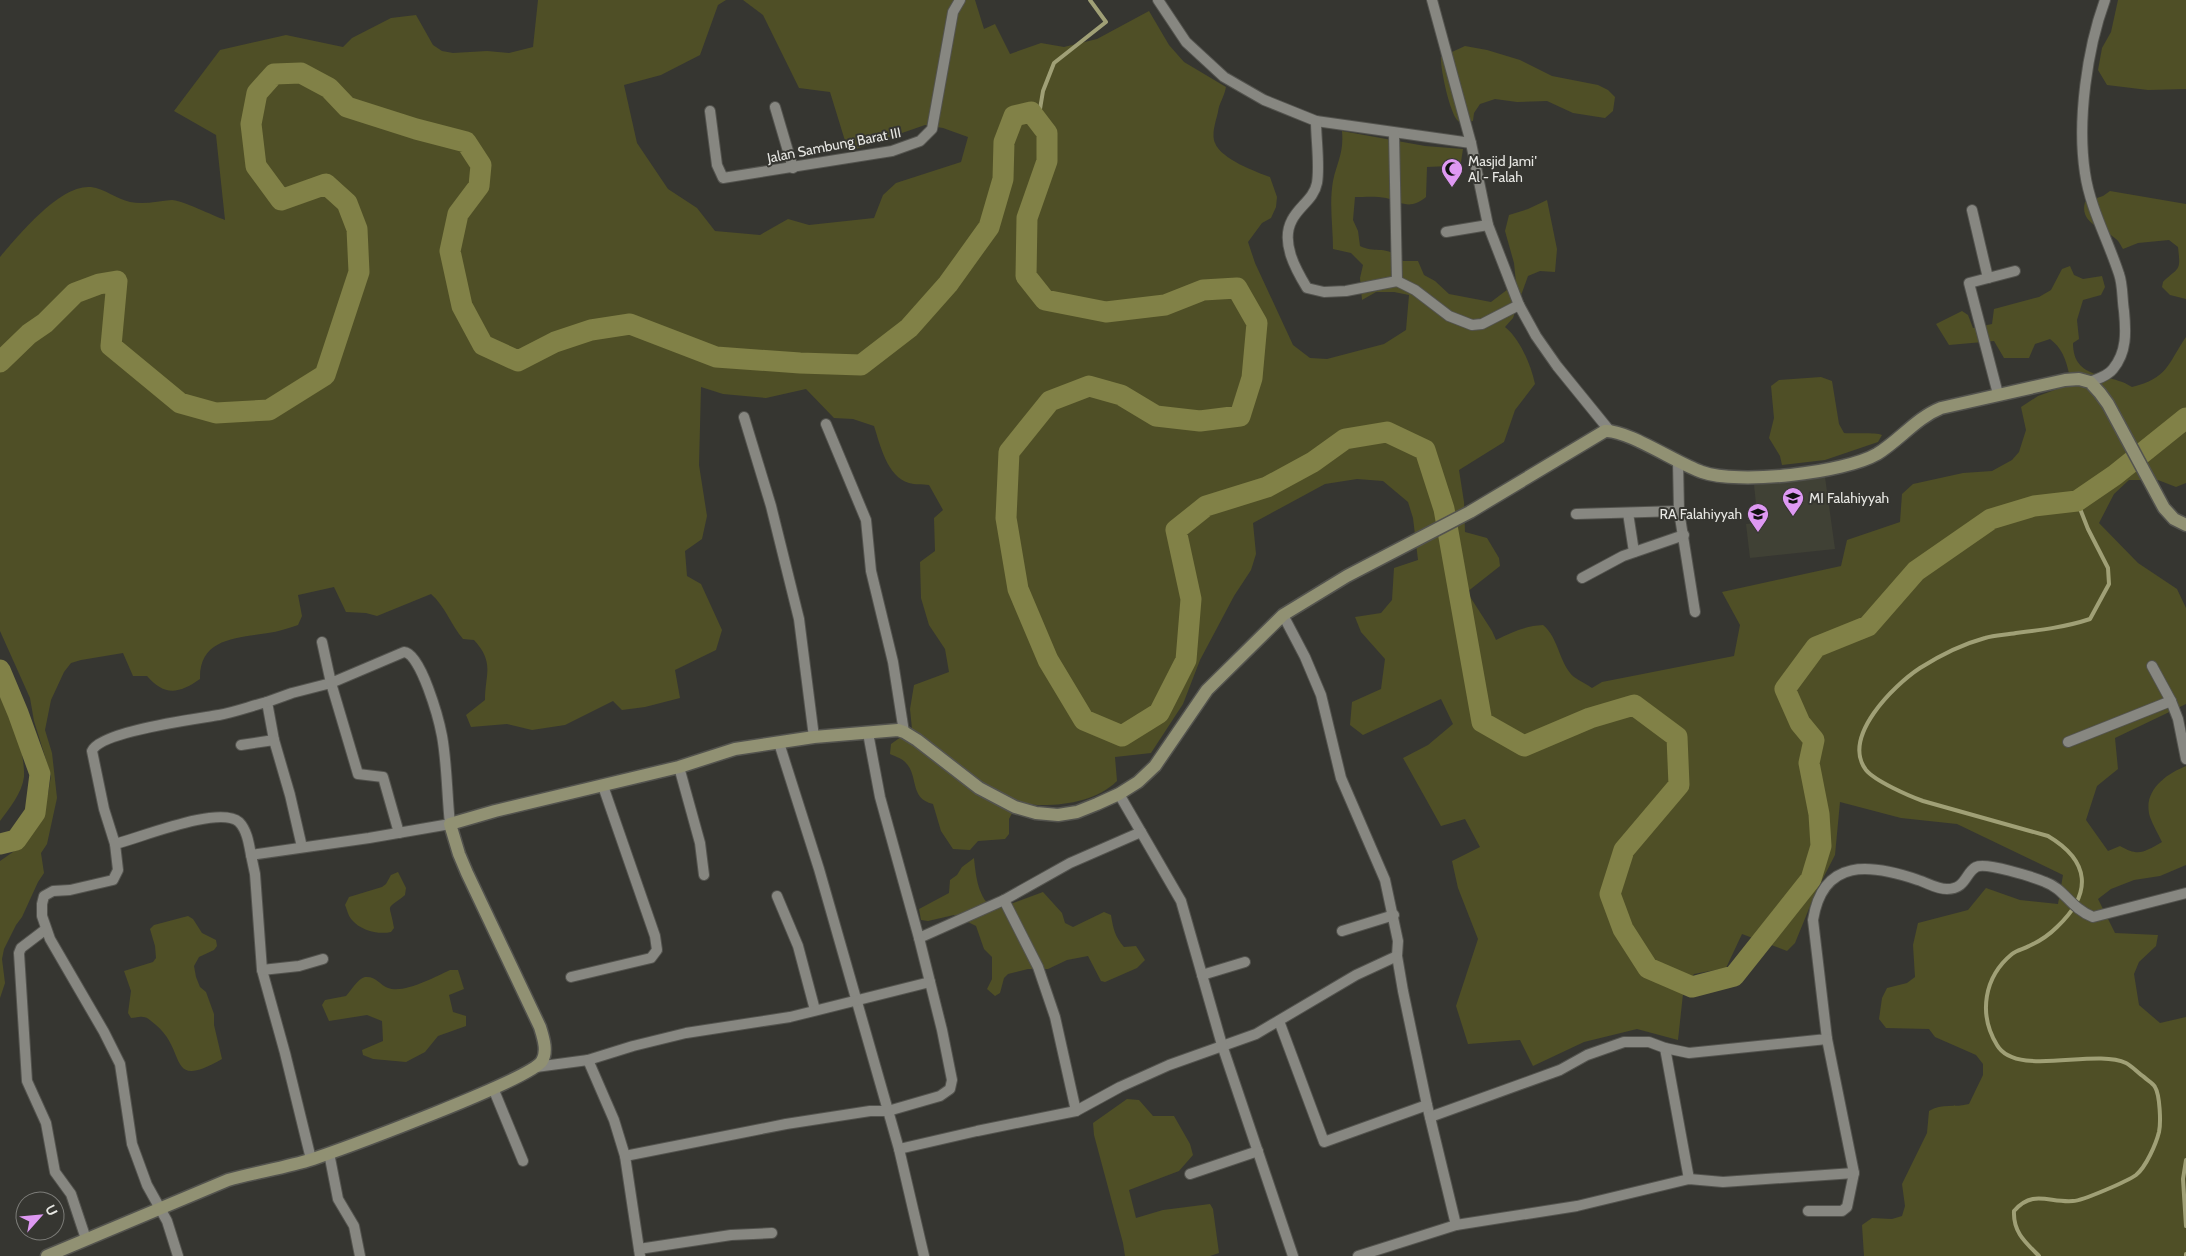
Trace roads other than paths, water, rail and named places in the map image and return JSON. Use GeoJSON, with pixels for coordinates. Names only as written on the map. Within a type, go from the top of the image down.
{"type":"FeatureCollection","features":[{"type":"Feature","properties":{"kind":"main road"},"geometry":{"type":"LineString","coordinates":[[47,1256],[228,1180],[329,1153],[493,1088],[536,1067],[542,1060],[545,1052],[540,1027],[467,873],[450,824],[679,767],[736,750],[814,737],[904,732],[979,788],[1010,805],[1036,813],[1058,815],[1077,812],[1119,794],[1138,782],[1155,766],[1207,690],[1283,615],[1347,576],[1470,512],[1594,436],[1609,430],[1630,437],[1703,473],[1736,478],[1832,470],[1861,462],[1876,455],[1928,413],[1958,403],[2065,380],[2079,379],[2090,382],[2108,404],[2169,514],[2174,520],[2186,526]]}},
{"type":"Feature","properties":{"kind":"street","name":"Jalan Sambung Barat III"},"geometry":{"type":"LineString","coordinates":[[710,111],[717,166],[723,178],[892,151],[920,140],[929,133],[933,125],[954,12],[960,0]]}},
{"type":"Feature","properties":{"kind":"street"},"geometry":{"type":"LineString","coordinates":[[1158,0],[1186,42],[1224,77],[1264,100],[1316,121],[1472,143]]}},
{"type":"Feature","properties":{"kind":"street"},"geometry":{"type":"LineString","coordinates":[[1432,0],[1472,143],[1488,225],[1519,306],[1536,336],[1557,366],[1609,430]]}},
{"type":"Feature","properties":{"kind":"street"},"geometry":{"type":"LineString","coordinates":[[2090,382],[2112,370],[2124,346],[2126,332],[2120,276],[2090,197],[2083,149],[2085,93],[2097,26],[2105,0]]}},
{"type":"Feature","properties":{"kind":"street"},"geometry":{"type":"LineString","coordinates":[[775,107],[793,168]]}},
{"type":"Feature","properties":{"kind":"street"},"geometry":{"type":"LineString","coordinates":[[1316,121],[1317,182],[1313,194],[1291,221],[1288,237],[1289,252],[1307,288],[1324,292],[1346,291],[1397,281],[1415,290],[1449,316],[1472,325],[1482,324],[1519,306]]}},
{"type":"Feature","properties":{"kind":"street"},"geometry":{"type":"LineString","coordinates":[[1394,133],[1397,281]]}},
{"type":"Feature","properties":{"kind":"street"},"geometry":{"type":"LineString","coordinates":[[1972,210],[1988,278]]}},
{"type":"Feature","properties":{"kind":"street"},"geometry":{"type":"LineString","coordinates":[[1446,232],[1488,225]]}},
{"type":"Feature","properties":{"kind":"street"},"geometry":{"type":"LineString","coordinates":[[1998,394],[1969,284],[1971,281],[2015,271]]}},
{"type":"Feature","properties":{"kind":"street"},"geometry":{"type":"LineString","coordinates":[[744,417],[771,506],[799,619],[814,737]]}},
{"type":"Feature","properties":{"kind":"street"},"geometry":{"type":"LineString","coordinates":[[826,424],[866,520],[871,571],[893,662],[904,732]]}},
{"type":"Feature","properties":{"kind":"street"},"geometry":{"type":"LineString","coordinates":[[1678,462],[1679,511],[1695,612]]}},
{"type":"Feature","properties":{"kind":"street"},"geometry":{"type":"LineString","coordinates":[[1576,514],[1679,511]]}},
{"type":"Feature","properties":{"kind":"street"},"geometry":{"type":"LineString","coordinates":[[1628,513],[1634,552]]}},
{"type":"Feature","properties":{"kind":"street"},"geometry":{"type":"LineString","coordinates":[[1582,578],[1605,564],[1634,552],[1684,536]]}},
{"type":"Feature","properties":{"kind":"street"},"geometry":{"type":"LineString","coordinates":[[1283,615],[1305,657],[1321,695],[1341,778],[1385,880],[1394,915],[1398,941],[1397,956],[1427,1105],[1456,1225]]}},
{"type":"Feature","properties":{"kind":"street"},"geometry":{"type":"LineString","coordinates":[[322,642],[331,682],[358,774],[383,778],[399,833]]}},
{"type":"Feature","properties":{"kind":"street"},"geometry":{"type":"LineString","coordinates":[[178,1256],[167,1221],[144,1178],[132,1144],[120,1064],[104,1032],[50,939],[42,916],[44,896],[52,891],[70,890],[113,880],[118,870],[115,844],[104,809],[92,754],[94,747],[109,739],[156,725],[220,715],[267,702],[303,689],[331,682],[404,652],[412,655],[433,701],[442,737],[450,824],[251,855]]}},
{"type":"Feature","properties":{"kind":"street"},"geometry":{"type":"LineString","coordinates":[[2152,666],[2183,727],[2186,759]]}},
{"type":"Feature","properties":{"kind":"street"},"geometry":{"type":"LineString","coordinates":[[2068,742],[2171,701]]}},
{"type":"Feature","properties":{"kind":"street"},"geometry":{"type":"LineString","coordinates":[[267,702],[274,740],[290,795],[302,847]]}},
{"type":"Feature","properties":{"kind":"street"},"geometry":{"type":"LineString","coordinates":[[625,1156],[786,1124],[888,1111],[940,1096],[950,1089],[952,1084],[942,1030],[920,938],[880,797],[868,733]]}},
{"type":"Feature","properties":{"kind":"street"},"geometry":{"type":"LineString","coordinates":[[241,745],[274,740]]}},
{"type":"Feature","properties":{"kind":"street"},"geometry":{"type":"LineString","coordinates":[[779,743],[819,868],[857,1000],[899,1149],[924,1256]]}},
{"type":"Feature","properties":{"kind":"street"},"geometry":{"type":"LineString","coordinates":[[679,767],[700,843],[704,876]]}},
{"type":"Feature","properties":{"kind":"street"},"geometry":{"type":"LineString","coordinates":[[572,978],[651,958],[657,950],[655,936],[603,786]]}},
{"type":"Feature","properties":{"kind":"street"},"geometry":{"type":"LineString","coordinates":[[1119,794],[1162,865],[1181,901],[1222,1045],[1293,1256]]}},
{"type":"Feature","properties":{"kind":"street"},"geometry":{"type":"LineString","coordinates":[[115,844],[189,822],[224,816],[240,823],[245,830],[255,874],[262,970],[286,1053],[311,1159]]}},
{"type":"Feature","properties":{"kind":"street"},"geometry":{"type":"LineString","coordinates":[[920,938],[1004,900],[1070,863],[1141,832]]}},
{"type":"Feature","properties":{"kind":"street"},"geometry":{"type":"LineString","coordinates":[[1808,1211],[1842,1211],[1847,1207],[1854,1173],[1827,1039],[1813,920],[1815,907],[1826,886],[1846,870],[1858,868],[1889,872],[1946,889],[1960,885],[1975,868],[1987,866],[2045,882],[2056,887],[2080,912],[2093,917],[2104,916],[2186,893]]}},
{"type":"Feature","properties":{"kind":"street"},"geometry":{"type":"LineString","coordinates":[[778,896],[798,946],[815,1010]]}},
{"type":"Feature","properties":{"kind":"street"},"geometry":{"type":"LineString","coordinates":[[1004,900],[1038,968],[1055,1017],[1076,1111]]}},
{"type":"Feature","properties":{"kind":"street"},"geometry":{"type":"LineString","coordinates":[[1342,931],[1394,915]]}},
{"type":"Feature","properties":{"kind":"street"},"geometry":{"type":"LineString","coordinates":[[46,929],[21,948],[19,953],[27,1081],[46,1123],[55,1172],[71,1194],[86,1239]]}},
{"type":"Feature","properties":{"kind":"street"},"geometry":{"type":"LineString","coordinates":[[899,1149],[1076,1111],[1128,1083],[1191,1056],[1256,1034],[1356,975],[1397,956]]}},
{"type":"Feature","properties":{"kind":"street"},"geometry":{"type":"LineString","coordinates":[[262,970],[299,966],[323,959]]}},
{"type":"Feature","properties":{"kind":"street"},"geometry":{"type":"LineString","coordinates":[[1202,976],[1245,962]]}},
{"type":"Feature","properties":{"kind":"street"},"geometry":{"type":"LineString","coordinates":[[536,1067],[588,1060],[633,1046],[686,1034],[790,1017],[930,982]]}},
{"type":"Feature","properties":{"kind":"street"},"geometry":{"type":"LineString","coordinates":[[1279,1021],[1324,1142],[1427,1105]]}},
{"type":"Feature","properties":{"kind":"street"},"geometry":{"type":"LineString","coordinates":[[1430,1117],[1560,1070],[1587,1055],[1624,1042],[1649,1042],[1665,1048],[1690,1053],[1827,1039]]}},
{"type":"Feature","properties":{"kind":"street"},"geometry":{"type":"LineString","coordinates":[[1665,1048],[1689,1179]]}},
{"type":"Feature","properties":{"kind":"street"},"geometry":{"type":"LineString","coordinates":[[588,1060],[614,1120],[625,1156],[639,1252],[731,1235],[772,1233]]}},
{"type":"Feature","properties":{"kind":"street"},"geometry":{"type":"LineString","coordinates":[[493,1088],[523,1161]]}},
{"type":"Feature","properties":{"kind":"street"},"geometry":{"type":"LineString","coordinates":[[1190,1174],[1258,1151]]}},
{"type":"Feature","properties":{"kind":"street"},"geometry":{"type":"LineString","coordinates":[[329,1153],[338,1199],[354,1226],[360,1256]]}},
{"type":"Feature","properties":{"kind":"street"},"geometry":{"type":"LineString","coordinates":[[1358,1256],[1456,1225],[1577,1206],[1689,1179],[1723,1182],[1854,1173]]}},
{"type":"Feature","properties":{"kind":"waterway"},"geometry":{"type":"LineString","coordinates":[[1038,121],[1043,91],[1054,63],[1106,22],[1090,0]]}},
{"type":"Feature","properties":{"kind":"waterway"},"geometry":{"type":"LineString","coordinates":[[0,362],[29,334],[45,323],[75,293],[99,284],[117,281],[111,346],[180,403],[216,413],[269,410],[325,375],[359,272],[357,229],[347,203],[326,184],[281,200],[256,166],[251,124],[257,93],[274,74],[301,73],[329,88],[347,107],[416,129],[466,142],[481,165],[479,186],[458,214],[450,251],[462,306],[483,345],[518,361],[555,342],[591,330],[630,324],[716,357],[861,365],[909,328],[948,284],[989,227],[1003,179],[1004,142],[1014,116],[1031,112],[1047,133],[1047,161],[1027,218],[1026,276],[1045,300],[1106,312],[1165,305],[1203,290],[1237,288],[1257,323],[1252,378],[1240,416],[1200,421],[1156,416],[1121,395],[1089,386],[1050,401],[1009,452],[1006,518],[1018,589],[1048,660],[1084,720],[1122,736],[1159,713],[1186,660],[1191,599],[1176,530],[1206,506],[1267,487],[1313,462],[1345,439],[1387,432],[1425,450],[1444,509],[1482,722],[1524,746],[1590,718],[1634,705],[1677,737],[1679,785],[1624,850],[1610,894],[1623,929],[1648,968],[1692,987],[1734,976],[1811,879],[1821,846],[1819,814],[1809,763],[1814,740],[1800,723],[1785,689],[1816,647],[1868,626],[1916,571],[1991,519],[2034,506],[2077,501],[2115,475],[2186,418]]}},
{"type":"Feature","properties":{"kind":"waterway"},"geometry":{"type":"LineString","coordinates":[[2039,1256],[2018,1231],[2014,1211],[2028,1200],[2042,1198],[2073,1201],[2086,1198],[2131,1178],[2140,1171],[2147,1161],[2156,1143],[2160,1128],[2159,1102],[2155,1087],[2126,1063],[2112,1059],[2095,1058],[2057,1061],[2021,1060],[2007,1055],[1997,1045],[1987,1021],[1987,996],[1995,974],[2012,954],[2044,938],[2069,914],[2077,902],[2081,890],[2082,878],[2079,867],[2072,856],[2048,836],[1923,801],[1884,783],[1866,770],[1860,757],[1860,743],[1865,728],[1885,699],[1909,676],[1935,659],[1960,647],[1989,637],[2053,628],[2090,619],[2109,584],[2108,568],[2088,529],[2077,501]]}},
{"type":"Feature","properties":{"kind":"waterway"},"geometry":{"type":"LineString","coordinates":[[0,670],[40,774],[35,813],[16,840],[0,844]]}},
{"type":"Feature","properties":{"kind":"waterway"},"geometry":{"type":"LineString","coordinates":[[2186,1160],[2183,1179],[2186,1226]]}},
{"type":"Feature","properties":{"kind":"place","name":"Masjid Jami' Al - Falah"},"geometry":{"type":"Point","coordinates":[1452,188]}},
{"type":"Feature","properties":{"kind":"place","name":"MI Falahiyyah"},"geometry":{"type":"Point","coordinates":[1793,517]}},
{"type":"Feature","properties":{"kind":"place","name":"RA Falahiyyah"},"geometry":{"type":"Point","coordinates":[1758,533]}}]}
